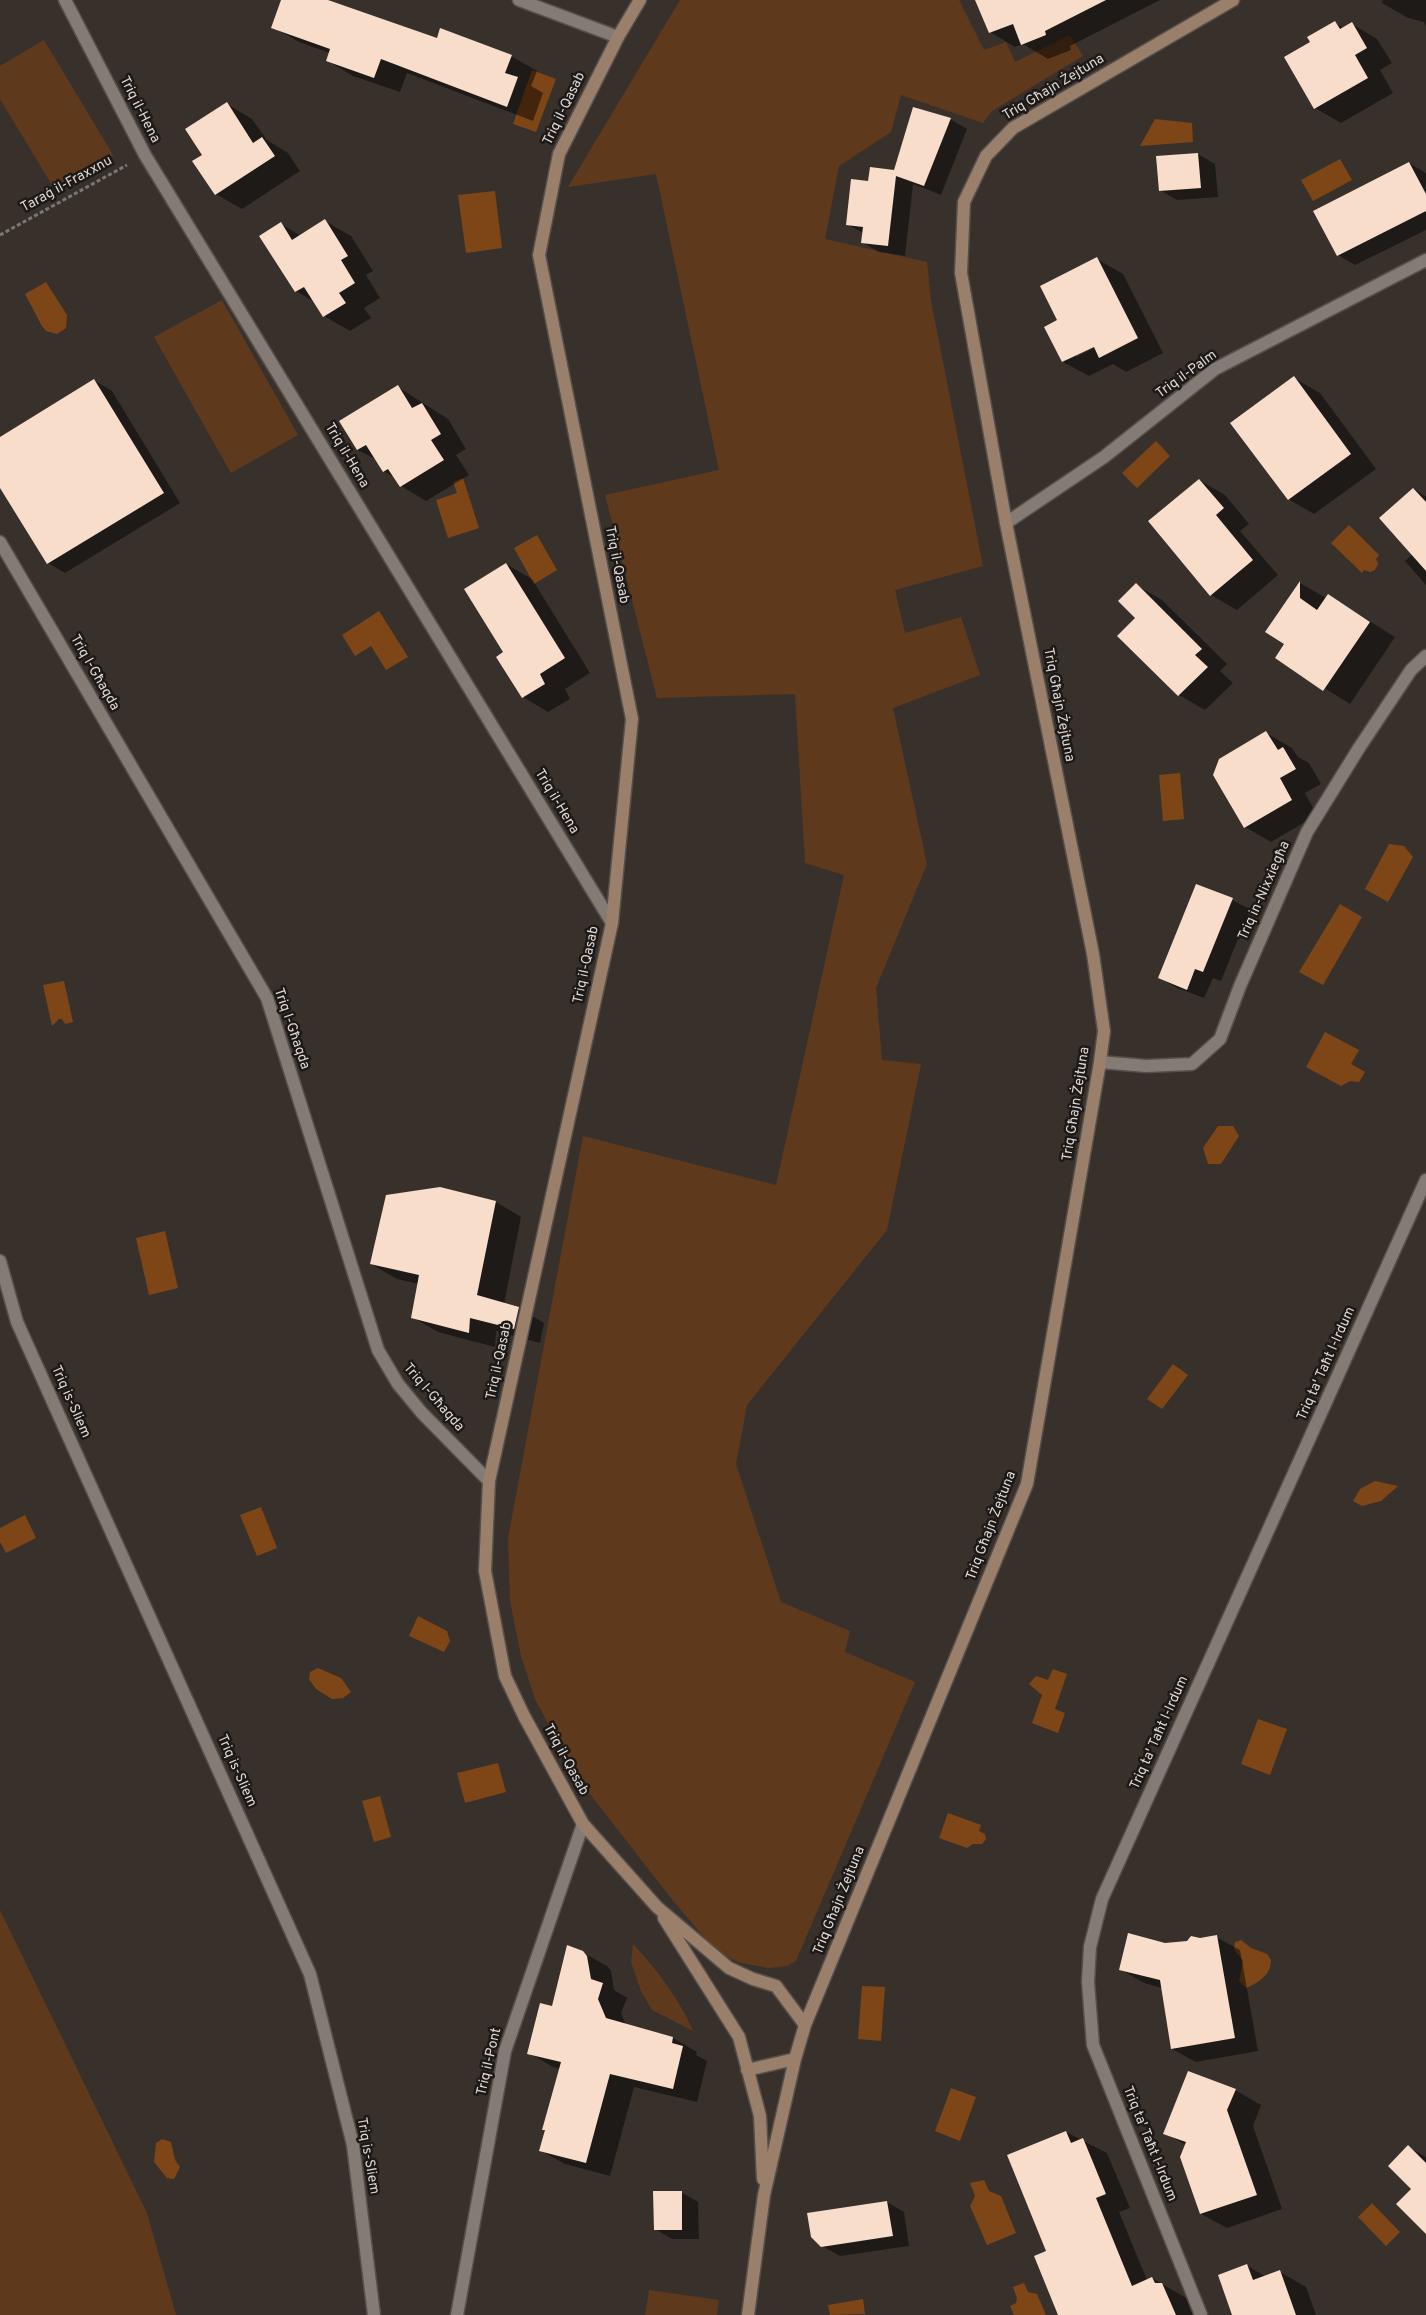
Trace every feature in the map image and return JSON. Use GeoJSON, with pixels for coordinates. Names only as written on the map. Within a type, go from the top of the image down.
{"type":"FeatureCollection","features":[{"type":"Feature","properties":{"kind":"street","name":"Triq il-Hena"},"geometry":{"type":"LineString","coordinates":[[65,0],[145,155],[612,923]]}},
{"type":"Feature","properties":{"kind":"street"},"geometry":{"type":"LineString","coordinates":[[519,0],[618,37]]}},
{"type":"Feature","properties":{"kind":"street","name":"Triq il-Qasab"},"geometry":{"type":"LineString","coordinates":[[640,0],[618,37],[559,154],[539,255],[632,719],[612,923],[489,1481],[486,1571],[505,1676],[524,1716],[583,1824],[658,1908],[729,1968],[753,1979],[776,1986],[805,2025]]}},
{"type":"Feature","properties":{"kind":"street","name":"Triq Għajn Żejtuna"},"geometry":{"type":"LineString","coordinates":[[748,2315],[764,2196],[795,2059],[805,2025],[1027,1484],[1104,1031],[1093,954],[1006,523],[960,273],[964,202],[986,156],[1013,128],[1233,0]]}},
{"type":"Feature","properties":{"kind":"street","name":"Triq il-Palm"},"geometry":{"type":"LineString","coordinates":[[1006,523],[1104,457],[1215,369],[1426,260]]}},
{"type":"Feature","properties":{"kind":"street","name":"Triq l-Għaqda"},"geometry":{"type":"LineString","coordinates":[[0,542],[267,998],[378,1350],[398,1384],[422,1413],[489,1481]]}},
{"type":"Feature","properties":{"kind":"street","name":"Triq in-Nixxiegħa"},"geometry":{"type":"LineString","coordinates":[[1100,1062],[1146,1066],[1192,1064],[1220,1039],[1240,986],[1307,832],[1359,748],[1411,670],[1426,656]]}},
{"type":"Feature","properties":{"kind":"street","name":"Triq ta' Taħt l-Irdum"},"geometry":{"type":"LineString","coordinates":[[1201,2315],[1093,2045],[1088,1982],[1090,1947],[1102,1899],[1426,1180]]}},
{"type":"Feature","properties":{"kind":"street","name":"Triq is-Sliem"},"geometry":{"type":"LineString","coordinates":[[0,1261],[17,1322],[310,1974],[353,2146],[374,2315]]}},
{"type":"Feature","properties":{"kind":"street","name":"Triq il-Pont"},"geometry":{"type":"LineString","coordinates":[[457,2315],[505,2051],[583,1824]]}},
{"type":"Feature","properties":{"kind":"street","name":"Triq il-Qasab"},"geometry":{"type":"LineString","coordinates":[[658,1908],[739,2038],[760,2116],[764,2196]]}},
{"type":"Feature","properties":{"kind":"street"},"geometry":{"type":"LineString","coordinates":[[747,2070],[795,2059]]}},
{"type":"Feature","properties":{"kind":"path","name":"Taraġ il-Fraxxnu"},"geometry":{"type":"LineString","coordinates":[[0,236],[145,155]]}},
{"type":"Feature","properties":{"kind":"shaded area"},"geometry":{"type":"Polygon","coordinates":[[[680,0],[959,0],[984,50],[1006,42],[1015,62],[1070,35],[1083,56],[992,111],[983,123],[901,95],[891,132],[839,166],[825,239],[927,262],[931,301],[983,566],[895,590],[905,633],[961,617],[980,675],[893,708],[927,864],[876,988],[882,1060],[921,1064],[887,1230],[747,1405],[736,1464],[781,1602],[850,1631],[845,1652],[915,1682],[796,1961],[787,1966],[768,1968],[738,1962],[716,1951],[674,1902],[576,1776],[535,1699],[521,1656],[510,1601],[508,1538],[583,1136],[776,1185],[844,875],[805,863],[795,694],[657,698],[605,495],[719,470],[656,174],[568,187],[680,0]]]}},
{"type":"Feature","properties":{"kind":"shaded area"},"geometry":{"type":"Polygon","coordinates":[[[44,40],[113,155],[55,190],[0,99],[0,66],[44,40]]]}},
{"type":"Feature","properties":{"kind":"shaded area"},"geometry":{"type":"Polygon","coordinates":[[[532,70],[556,79],[536,132],[513,124],[532,70]]]}},
{"type":"Feature","properties":{"kind":"shaded area"},"geometry":{"type":"Polygon","coordinates":[[[1155,119],[1192,123],[1193,142],[1140,146],[1155,119]]]}},
{"type":"Feature","properties":{"kind":"shaded area"},"geometry":{"type":"Polygon","coordinates":[[[1340,159],[1352,180],[1313,201],[1301,180],[1340,159]]]}},
{"type":"Feature","properties":{"kind":"shaded area"},"geometry":{"type":"Polygon","coordinates":[[[495,191],[502,248],[466,253],[458,195],[495,191]]]}},
{"type":"Feature","properties":{"kind":"shaded area"},"geometry":{"type":"Polygon","coordinates":[[[46,282],[67,315],[66,328],[57,334],[46,331],[42,326],[25,294],[46,282]]]}},
{"type":"Feature","properties":{"kind":"shaded area"},"geometry":{"type":"Polygon","coordinates":[[[222,300],[298,435],[231,473],[154,337],[222,300]]]}},
{"type":"Feature","properties":{"kind":"shaded area"},"geometry":{"type":"Polygon","coordinates":[[[1156,441],[1170,456],[1137,488],[1122,473],[1156,441]]]}},
{"type":"Feature","properties":{"kind":"shaded area"},"geometry":{"type":"Polygon","coordinates":[[[463,478],[479,528],[448,538],[436,500],[457,493],[453,482],[463,478]]]}},
{"type":"Feature","properties":{"kind":"shaded area"},"geometry":{"type":"Polygon","coordinates":[[[1349,525],[1379,555],[1376,559],[1378,564],[1375,570],[1370,572],[1364,570],[1362,573],[1331,543],[1349,525]]]}},
{"type":"Feature","properties":{"kind":"shaded area"},"geometry":{"type":"Polygon","coordinates":[[[537,535],[557,570],[534,584],[514,548],[537,535]]]}},
{"type":"Feature","properties":{"kind":"shaded area"},"geometry":{"type":"Polygon","coordinates":[[[379,611],[408,657],[386,670],[371,646],[355,656],[342,635],[379,611]]]}},
{"type":"Feature","properties":{"kind":"shaded area"},"geometry":{"type":"Polygon","coordinates":[[[1180,773],[1184,819],[1163,821],[1159,775],[1180,773]]]}},
{"type":"Feature","properties":{"kind":"shaded area"},"geometry":{"type":"Polygon","coordinates":[[[1389,844],[1404,846],[1413,857],[1388,902],[1365,889],[1389,844]]]}},
{"type":"Feature","properties":{"kind":"shaded area"},"geometry":{"type":"Polygon","coordinates":[[[1340,904],[1362,917],[1323,985],[1299,972],[1340,904]]]}},
{"type":"Feature","properties":{"kind":"shaded area"},"geometry":{"type":"Polygon","coordinates":[[[64,981],[73,1022],[65,1024],[62,1019],[59,1019],[52,1026],[43,985],[64,981]]]}},
{"type":"Feature","properties":{"kind":"shaded area"},"geometry":{"type":"Polygon","coordinates":[[[1325,1032],[1359,1050],[1351,1064],[1365,1072],[1359,1082],[1350,1081],[1341,1086],[1306,1067],[1325,1032]]]}},
{"type":"Feature","properties":{"kind":"shaded area"},"geometry":{"type":"Polygon","coordinates":[[[1218,1126],[1233,1126],[1239,1136],[1221,1164],[1208,1164],[1203,1148],[1218,1126]]]}},
{"type":"Feature","properties":{"kind":"shaded area"},"geometry":{"type":"Polygon","coordinates":[[[165,1231],[178,1288],[149,1295],[136,1238],[165,1231]]]}},
{"type":"Feature","properties":{"kind":"shaded area"},"geometry":{"type":"Polygon","coordinates":[[[1173,1364],[1188,1375],[1162,1409],[1147,1399],[1173,1364]]]}},
{"type":"Feature","properties":{"kind":"shaded area"},"geometry":{"type":"Polygon","coordinates":[[[1375,1481],[1398,1486],[1381,1501],[1362,1506],[1353,1501],[1360,1489],[1375,1481]]]}},
{"type":"Feature","properties":{"kind":"shaded area"},"geometry":{"type":"Polygon","coordinates":[[[261,1507],[277,1548],[257,1556],[240,1515],[261,1507]]]}},
{"type":"Feature","properties":{"kind":"shaded area"},"geometry":{"type":"Polygon","coordinates":[[[25,1515],[36,1538],[6,1553],[0,1542],[0,1528],[25,1515]]]}},
{"type":"Feature","properties":{"kind":"shaded area"},"geometry":{"type":"Polygon","coordinates":[[[418,1616],[447,1631],[450,1641],[444,1652],[409,1636],[418,1616]]]}},
{"type":"Feature","properties":{"kind":"shaded area"},"geometry":{"type":"Polygon","coordinates":[[[318,1668],[341,1678],[351,1692],[343,1698],[332,1699],[316,1689],[309,1679],[310,1672],[318,1668]]]}},
{"type":"Feature","properties":{"kind":"shaded area"},"geometry":{"type":"Polygon","coordinates":[[[1053,1669],[1067,1674],[1055,1709],[1065,1713],[1058,1733],[1032,1723],[1042,1695],[1029,1684],[1036,1676],[1048,1680],[1053,1669]]]}},
{"type":"Feature","properties":{"kind":"shaded area"},"geometry":{"type":"Polygon","coordinates":[[[1258,1719],[1287,1729],[1270,1775],[1241,1764],[1258,1719]]]}},
{"type":"Feature","properties":{"kind":"shaded area"},"geometry":{"type":"Polygon","coordinates":[[[498,1763],[506,1792],[465,1803],[457,1773],[498,1763]]]}},
{"type":"Feature","properties":{"kind":"shaded area"},"geometry":{"type":"Polygon","coordinates":[[[380,1796],[391,1837],[374,1842],[362,1801],[380,1796]]]}},
{"type":"Feature","properties":{"kind":"shaded area"},"geometry":{"type":"Polygon","coordinates":[[[948,1813],[981,1825],[979,1831],[985,1834],[986,1839],[982,1844],[973,1844],[967,1848],[939,1838],[948,1813]]]}},
{"type":"Feature","properties":{"kind":"shaded area"},"geometry":{"type":"Polygon","coordinates":[[[0,1910],[147,2213],[176,2315],[0,2315],[0,1910]]]}},
{"type":"Feature","properties":{"kind":"shaded area"},"geometry":{"type":"Polygon","coordinates":[[[1241,1940],[1251,1948],[1267,1954],[1271,1960],[1266,1974],[1255,1984],[1246,1988],[1239,1981],[1243,1961],[1234,1949],[1235,1942],[1241,1940]]]}},
{"type":"Feature","properties":{"kind":"shaded area"},"geometry":{"type":"Polygon","coordinates":[[[633,1944],[667,1985],[693,2031],[652,2010],[641,1991],[631,1962],[633,1944]]]}},
{"type":"Feature","properties":{"kind":"shaded area"},"geometry":{"type":"Polygon","coordinates":[[[862,1986],[885,1987],[881,2041],[858,2039],[862,1986]]]}},
{"type":"Feature","properties":{"kind":"shaded area"},"geometry":{"type":"Polygon","coordinates":[[[951,2088],[976,2097],[960,2141],[935,2131],[951,2088]]]}},
{"type":"Feature","properties":{"kind":"shaded area"},"geometry":{"type":"Polygon","coordinates":[[[162,2139],[171,2142],[175,2160],[180,2167],[174,2179],[167,2178],[154,2162],[156,2143],[162,2139]]]}},
{"type":"Feature","properties":{"kind":"shaded area"},"geometry":{"type":"Polygon","coordinates":[[[984,2180],[989,2191],[1001,2196],[1016,2233],[987,2245],[970,2206],[975,2196],[970,2183],[984,2180]]]}},
{"type":"Feature","properties":{"kind":"shaded area"},"geometry":{"type":"Polygon","coordinates":[[[1372,2203],[1400,2232],[1386,2246],[1358,2217],[1372,2203]]]}},
{"type":"Feature","properties":{"kind":"shaded area"},"geometry":{"type":"Polygon","coordinates":[[[1024,2283],[1028,2292],[1037,2294],[1046,2315],[1014,2315],[1010,2306],[1016,2303],[1017,2298],[1013,2287],[1024,2283]]]}},
{"type":"Feature","properties":{"kind":"shaded area"},"geometry":{"type":"Polygon","coordinates":[[[649,2290],[719,2300],[717,2315],[645,2315],[649,2290]]]}},
{"type":"Feature","properties":{"kind":"shaded area"},"geometry":{"type":"Polygon","coordinates":[[[863,2299],[865,2314],[830,2315],[828,2305],[863,2299]]]}},
{"type":"Feature","properties":{"kind":"building"},"geometry":{"type":"Polygon","coordinates":[[[281,0],[328,0],[437,38],[440,28],[512,55],[505,73],[518,77],[507,107],[381,59],[374,78],[326,61],[330,49],[271,28],[281,0]]]}},
{"type":"Feature","properties":{"kind":"building"},"geometry":{"type":"Polygon","coordinates":[[[975,0],[1106,0],[1045,31],[1046,35],[1021,45],[1013,24],[989,33],[975,0]]]}},
{"type":"Feature","properties":{"kind":"building"},"geometry":{"type":"Polygon","coordinates":[[[1335,21],[1340,29],[1352,22],[1367,48],[1355,55],[1368,78],[1314,109],[1284,57],[1310,42],[1307,37],[1335,21]]]}},
{"type":"Feature","properties":{"kind":"building"},"geometry":{"type":"Polygon","coordinates":[[[227,102],[253,143],[262,137],[275,156],[215,195],[192,161],[202,155],[185,129],[227,102]]]}},
{"type":"Feature","properties":{"kind":"building"},"geometry":{"type":"Polygon","coordinates":[[[913,107],[951,118],[924,186],[896,176],[888,246],[861,243],[863,227],[846,225],[851,179],[868,181],[870,167],[894,170],[913,107]]]}},
{"type":"Feature","properties":{"kind":"building"},"geometry":{"type":"Polygon","coordinates":[[[1198,153],[1201,188],[1159,191],[1156,156],[1198,153]]]}},
{"type":"Feature","properties":{"kind":"building"},"geometry":{"type":"Polygon","coordinates":[[[1409,162],[1426,194],[1426,211],[1337,256],[1313,211],[1409,162]]]}},
{"type":"Feature","properties":{"kind":"building"},"geometry":{"type":"Polygon","coordinates":[[[325,219],[348,256],[341,260],[355,283],[339,293],[346,303],[323,317],[304,287],[295,292],[259,236],[281,222],[292,240],[325,219]]]}},
{"type":"Feature","properties":{"kind":"building"},"geometry":{"type":"Polygon","coordinates":[[[1097,257],[1138,338],[1099,358],[1094,347],[1062,362],[1044,327],[1057,320],[1040,286],[1097,257]]]}},
{"type":"Feature","properties":{"kind":"building"},"geometry":{"type":"Polygon","coordinates":[[[1294,376],[1351,454],[1288,500],[1230,423],[1294,376]]]}},
{"type":"Feature","properties":{"kind":"building"},"geometry":{"type":"Polygon","coordinates":[[[94,379],[164,493],[47,564],[0,488],[0,437],[94,379]]]}},
{"type":"Feature","properties":{"kind":"building"},"geometry":{"type":"Polygon","coordinates":[[[398,385],[412,408],[422,403],[441,434],[431,440],[444,460],[400,487],[388,469],[383,472],[366,445],[357,450],[339,421],[398,385]]]}},
{"type":"Feature","properties":{"kind":"building"},"geometry":{"type":"Polygon","coordinates":[[[1199,479],[1224,508],[1216,515],[1253,560],[1210,596],[1148,521],[1199,479]]]}},
{"type":"Feature","properties":{"kind":"building"},"geometry":{"type":"Polygon","coordinates":[[[1413,488],[1426,502],[1426,571],[1379,518],[1413,488]]]}},
{"type":"Feature","properties":{"kind":"building"},"geometry":{"type":"Polygon","coordinates":[[[506,563],[565,658],[540,674],[545,684],[522,698],[496,657],[503,652],[464,589],[506,563]]]}},
{"type":"Feature","properties":{"kind":"building"},"geometry":{"type":"Polygon","coordinates":[[[1300,581],[1300,598],[1317,610],[1328,594],[1370,622],[1323,691],[1275,658],[1284,644],[1265,632],[1300,581]]]}},
{"type":"Feature","properties":{"kind":"building"},"geometry":{"type":"Polygon","coordinates":[[[1136,583],[1202,649],[1195,655],[1208,667],[1178,696],[1117,636],[1135,618],[1118,601],[1136,583]]]}},
{"type":"Feature","properties":{"kind":"building"},"geometry":{"type":"Polygon","coordinates":[[[1266,731],[1278,750],[1283,747],[1296,769],[1280,778],[1292,800],[1244,828],[1213,775],[1219,759],[1266,731]]]}},
{"type":"Feature","properties":{"kind":"building"},"geometry":{"type":"Polygon","coordinates":[[[1196,884],[1233,898],[1203,972],[1195,969],[1187,990],[1158,978],[1196,884]]]}},
{"type":"Feature","properties":{"kind":"building"},"geometry":{"type":"Polygon","coordinates":[[[440,1187],[496,1201],[477,1295],[519,1307],[514,1329],[470,1318],[469,1333],[411,1318],[419,1275],[370,1264],[386,1195],[440,1187]]]}},
{"type":"Feature","properties":{"kind":"building"},"geometry":{"type":"Polygon","coordinates":[[[1128,1933],[1165,1943],[1187,1941],[1191,1936],[1200,1938],[1217,1935],[1235,2038],[1171,2049],[1160,1980],[1119,1970],[1128,1933]]]}},
{"type":"Feature","properties":{"kind":"building"},"geometry":{"type":"Polygon","coordinates":[[[567,1945],[583,1951],[587,1956],[591,1979],[603,1983],[598,1999],[606,2018],[673,2037],[672,2043],[683,2046],[673,2089],[610,2074],[586,2163],[539,2151],[545,2130],[542,2130],[561,2062],[527,2054],[540,2003],[552,2006],[567,1945]]]}},
{"type":"Feature","properties":{"kind":"building"},"geometry":{"type":"Polygon","coordinates":[[[1188,2071],[1236,2089],[1227,2110],[1257,2195],[1200,2214],[1180,2157],[1186,2142],[1163,2134],[1188,2071]]]}},
{"type":"Feature","properties":{"kind":"building"},"geometry":{"type":"Polygon","coordinates":[[[1066,2131],[1071,2143],[1083,2138],[1106,2194],[1096,2198],[1132,2286],[1152,2277],[1155,2283],[1162,2283],[1176,2315],[1058,2315],[1034,2256],[1046,2251],[1007,2155],[1066,2131]]]}},
{"type":"Feature","properties":{"kind":"building"},"geometry":{"type":"Polygon","coordinates":[[[1408,2145],[1426,2163],[1426,2234],[1396,2204],[1411,2189],[1388,2166],[1408,2145]]]}},
{"type":"Feature","properties":{"kind":"building"},"geometry":{"type":"Polygon","coordinates":[[[653,2191],[682,2191],[682,2230],[654,2230],[653,2191]]]}},
{"type":"Feature","properties":{"kind":"building"},"geometry":{"type":"Polygon","coordinates":[[[887,2201],[893,2236],[821,2247],[811,2237],[807,2213],[887,2201]]]}},
{"type":"Feature","properties":{"kind":"building"},"geometry":{"type":"Polygon","coordinates":[[[1247,2264],[1253,2280],[1280,2270],[1296,2315],[1232,2315],[1218,2275],[1247,2264]]]}}]}
